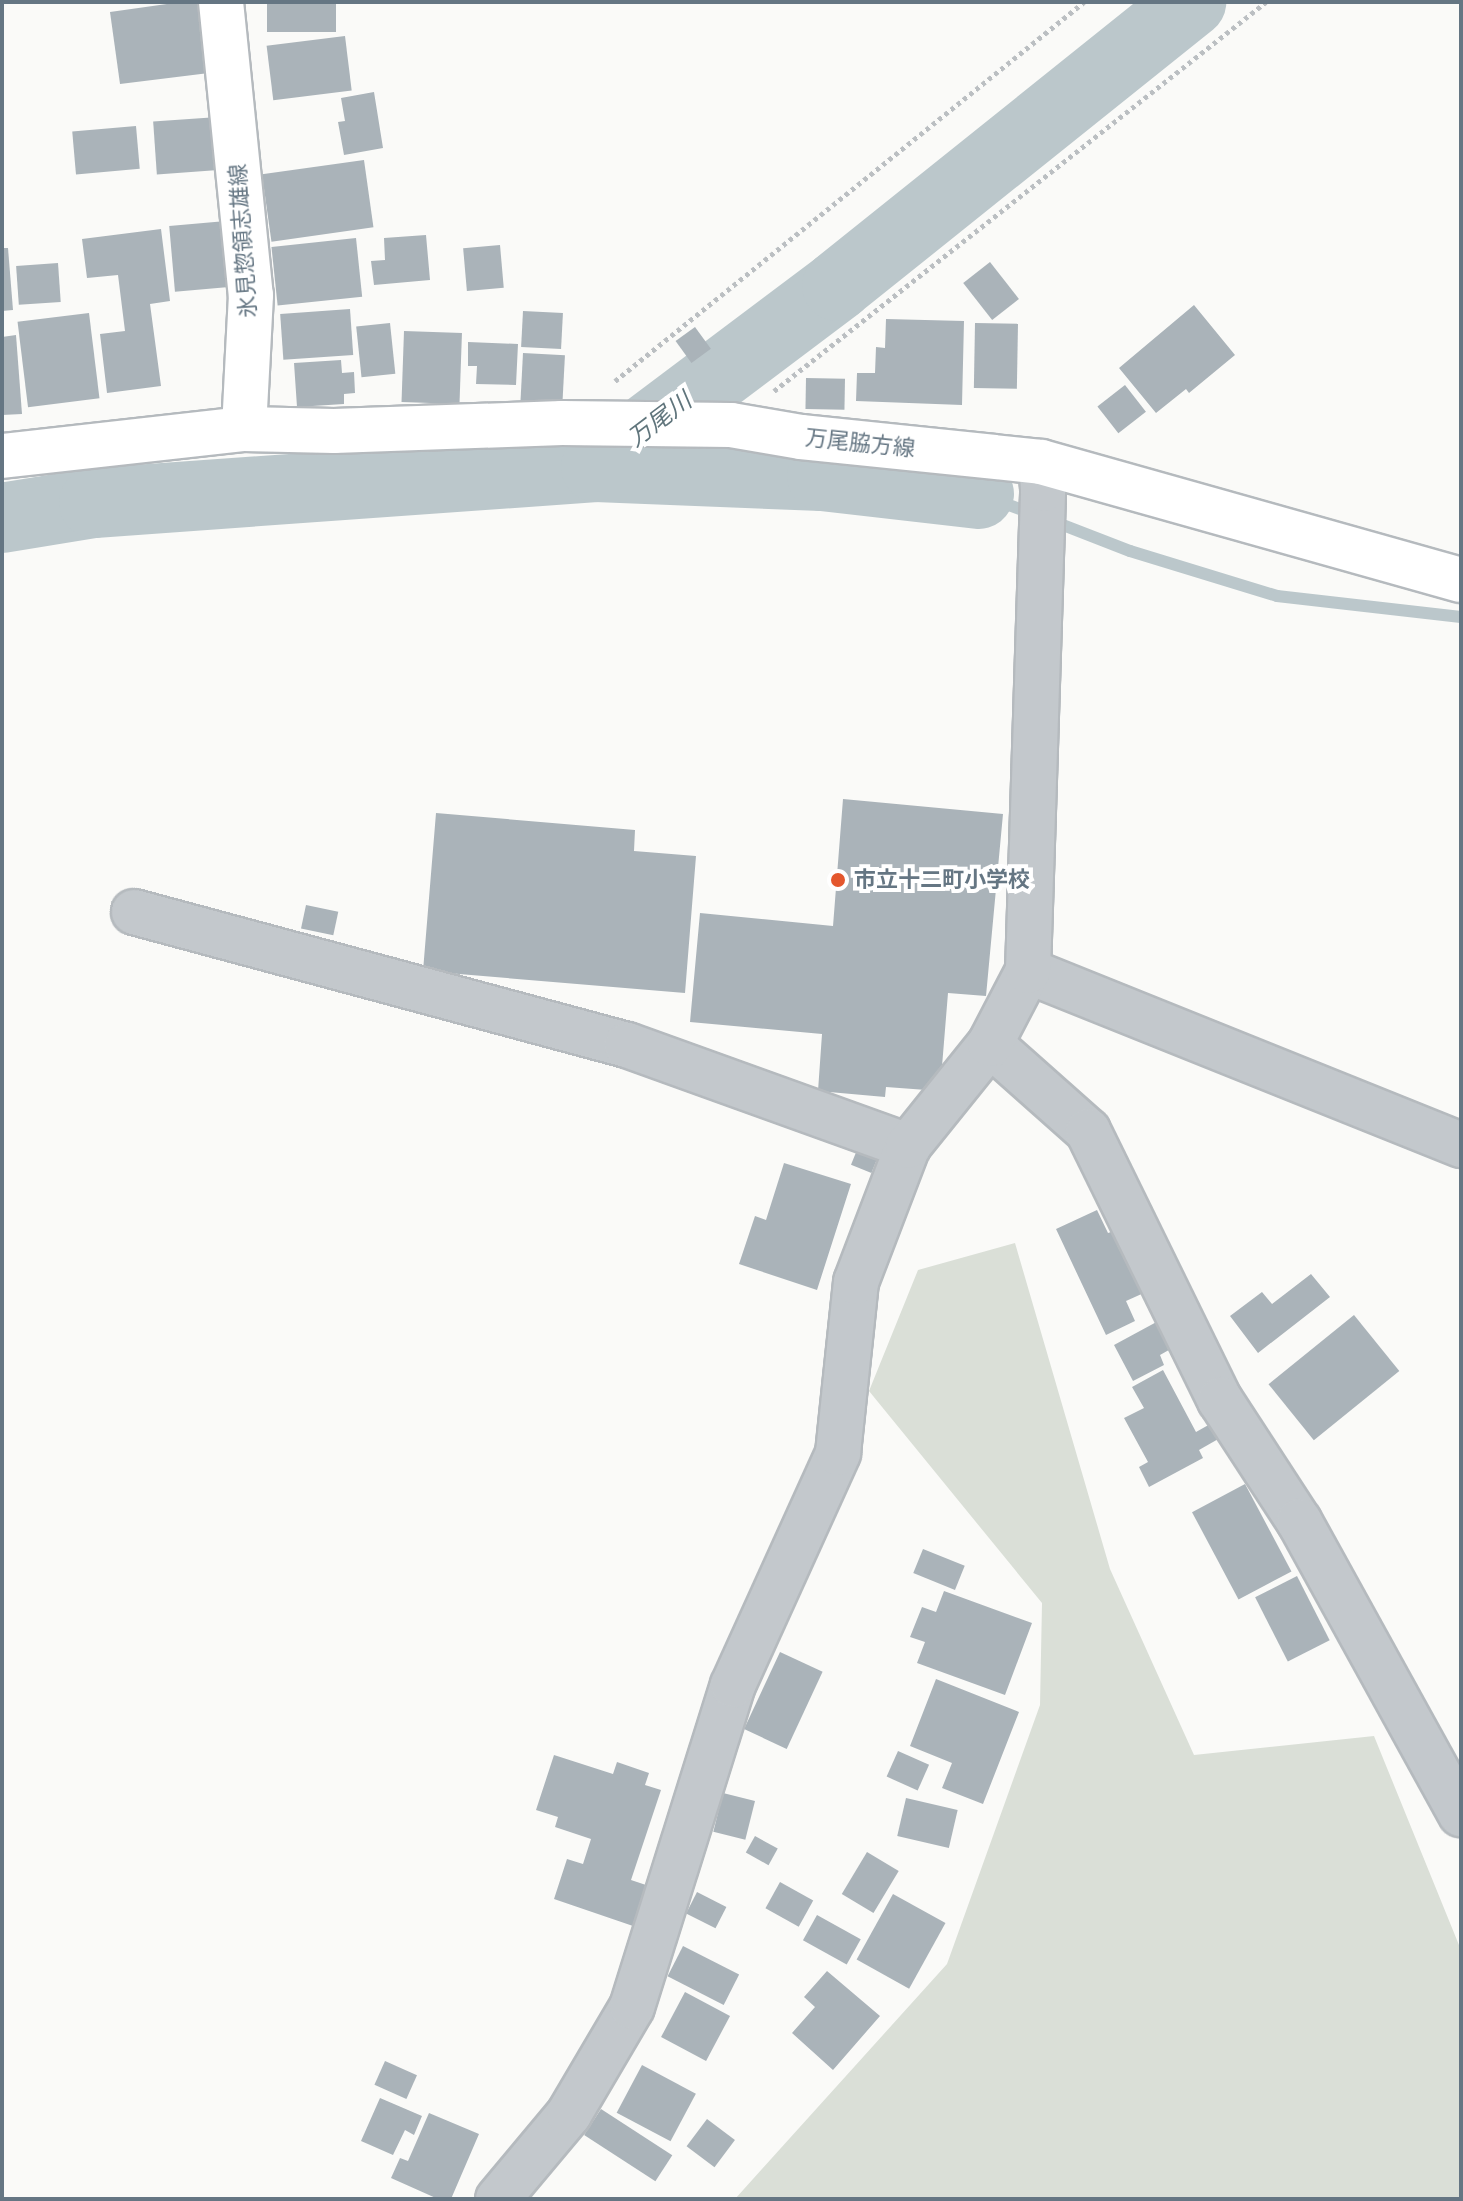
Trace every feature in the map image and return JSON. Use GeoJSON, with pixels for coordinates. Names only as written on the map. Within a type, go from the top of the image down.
{"type":"FeatureCollection","features":[{"type":"Feature","properties":{"kind":"main road","name":"氷見惣領志雄線"},"geometry":{"type":"LineString","coordinates":[[221,2],[251,295],[244,429]]}},
{"type":"Feature","properties":{"kind":"main road","name":"万尾脇方線"},"geometry":{"type":"LineString","coordinates":[[244,429],[334,431],[562,423],[731,425],[1042,476],[1454,573]]}},
{"type":"Feature","properties":{"kind":"main road"},"geometry":{"type":"LineString","coordinates":[[2,456],[244,429]]}},
{"type":"Feature","properties":{"kind":"street"},"geometry":{"type":"LineString","coordinates":[[498,2199],[569,2114],[632,2007],[733,1685],[838,1453],[856,1282],[908,1146],[990,1044],[1028,971],[1042,476]]}},
{"type":"Feature","properties":{"kind":"street"},"geometry":{"type":"LineString","coordinates":[[134,912],[627,1045],[908,1146]]}},
{"type":"Feature","properties":{"kind":"street"},"geometry":{"type":"LineString","coordinates":[[1028,971],[1461,1145]]}},
{"type":"Feature","properties":{"kind":"street"},"geometry":{"type":"LineString","coordinates":[[990,1044],[1088,1131],[1220,1400],[1299,1521],[1461,1814]]}},
{"type":"Feature","properties":{"kind":"path"},"geometry":{"type":"LineString","coordinates":[[612,383],[1084,2]]}},
{"type":"Feature","properties":{"kind":"path"},"geometry":{"type":"LineString","coordinates":[[731,425],[1266,2]]}},
{"type":"Feature","properties":{"kind":"shaded area"},"geometry":{"type":"Polygon","coordinates":[[[1015,1243],[1110,1569],[1194,1755],[1374,1736],[1461,1950],[1461,2199],[735,2199],[947,1964],[1040,1705],[1042,1603],[869,1391],[918,1270],[1015,1243]]]}},
{"type":"Feature","properties":{"kind":"building"},"geometry":{"type":"Polygon","coordinates":[[[199,2],[209,73],[120,84],[110,12],[199,2]]]}},
{"type":"Feature","properties":{"kind":"building"},"geometry":{"type":"Polygon","coordinates":[[[267,2],[336,2],[336,32],[267,32],[267,2]]]}},
{"type":"Feature","properties":{"kind":"building"},"geometry":{"type":"Polygon","coordinates":[[[345,36],[352,91],[273,100],[267,46],[345,36]]]}},
{"type":"Feature","properties":{"kind":"building"},"geometry":{"type":"Polygon","coordinates":[[[374,92],[383,148],[344,155],[338,122],[345,121],[341,98],[374,92]]]}},
{"type":"Feature","properties":{"kind":"building"},"geometry":{"type":"Polygon","coordinates":[[[218,117],[222,170],[157,174],[153,122],[218,117]]]}},
{"type":"Feature","properties":{"kind":"building"},"geometry":{"type":"Polygon","coordinates":[[[136,126],[140,169],[76,174],[72,132],[136,126]]]}},
{"type":"Feature","properties":{"kind":"building"},"geometry":{"type":"Polygon","coordinates":[[[364,160],[373,227],[271,242],[262,174],[364,160]]]}},
{"type":"Feature","properties":{"kind":"building"},"geometry":{"type":"Polygon","coordinates":[[[226,221],[232,287],[175,292],[169,226],[226,221]]]}},
{"type":"Feature","properties":{"kind":"building"},"geometry":{"type":"Polygon","coordinates":[[[161,229],[170,301],[150,304],[161,386],[107,393],[100,334],[125,331],[118,275],[87,278],[82,239],[161,229]]]}},
{"type":"Feature","properties":{"kind":"building"},"geometry":{"type":"Polygon","coordinates":[[[426,235],[430,280],[374,285],[371,261],[385,260],[384,238],[426,235]]]}},
{"type":"Feature","properties":{"kind":"building"},"geometry":{"type":"Polygon","coordinates":[[[356,238],[362,297],[278,306],[271,247],[356,238]]]}},
{"type":"Feature","properties":{"kind":"building"},"geometry":{"type":"Polygon","coordinates":[[[500,245],[504,288],[467,291],[463,248],[500,245]]]}},
{"type":"Feature","properties":{"kind":"building"},"geometry":{"type":"Polygon","coordinates":[[[2,248],[8,248],[13,310],[2,311],[2,248]]]}},
{"type":"Feature","properties":{"kind":"building"},"geometry":{"type":"Polygon","coordinates":[[[990,262],[1019,299],[992,320],[963,283],[990,262]]]}},
{"type":"Feature","properties":{"kind":"building"},"geometry":{"type":"Polygon","coordinates":[[[58,263],[61,302],[19,305],[16,266],[58,263]]]}},
{"type":"Feature","properties":{"kind":"building"},"geometry":{"type":"Polygon","coordinates":[[[1194,305],[1235,355],[1189,393],[1186,389],[1156,413],[1119,368],[1194,305]]]}},
{"type":"Feature","properties":{"kind":"building"},"geometry":{"type":"Polygon","coordinates":[[[350,309],[353,355],[283,360],[280,314],[350,309]]]}},
{"type":"Feature","properties":{"kind":"building"},"geometry":{"type":"Polygon","coordinates":[[[523,311],[563,313],[561,349],[521,347],[523,311]]]}},
{"type":"Feature","properties":{"kind":"building"},"geometry":{"type":"Polygon","coordinates":[[[89,313],[99,398],[28,407],[18,322],[89,313]]]}},
{"type":"Feature","properties":{"kind":"building"},"geometry":{"type":"Polygon","coordinates":[[[886,319],[964,321],[962,405],[856,401],[857,373],[875,373],[876,347],[885,348],[886,319]]]}},
{"type":"Feature","properties":{"kind":"building"},"geometry":{"type":"Polygon","coordinates":[[[390,323],[395,374],[362,377],[356,327],[390,323]]]}},
{"type":"Feature","properties":{"kind":"building"},"geometry":{"type":"Polygon","coordinates":[[[975,323],[1018,324],[1017,389],[974,388],[975,323]]]}},
{"type":"Feature","properties":{"kind":"building"},"geometry":{"type":"Polygon","coordinates":[[[695,327],[711,349],[691,363],[676,341],[695,327]]]}},
{"type":"Feature","properties":{"kind":"building"},"geometry":{"type":"Polygon","coordinates":[[[404,331],[462,333],[459,404],[402,402],[404,331]]]}},
{"type":"Feature","properties":{"kind":"building"},"geometry":{"type":"Polygon","coordinates":[[[16,335],[22,414],[2,415],[2,337],[16,335]]]}},
{"type":"Feature","properties":{"kind":"building"},"geometry":{"type":"Polygon","coordinates":[[[468,342],[518,344],[516,385],[476,384],[477,366],[468,366],[468,342]]]}},
{"type":"Feature","properties":{"kind":"building"},"geometry":{"type":"Polygon","coordinates":[[[523,353],[565,355],[562,409],[520,407],[523,353]]]}},
{"type":"Feature","properties":{"kind":"building"},"geometry":{"type":"Polygon","coordinates":[[[341,360],[342,373],[354,372],[355,393],[344,394],[344,404],[297,407],[294,363],[341,360]]]}},
{"type":"Feature","properties":{"kind":"building"},"geometry":{"type":"Polygon","coordinates":[[[806,378],[845,379],[844,410],[805,409],[806,378]]]}},
{"type":"Feature","properties":{"kind":"building"},"geometry":{"type":"Polygon","coordinates":[[[1125,385],[1146,412],[1118,433],[1097,407],[1125,385]]]}},
{"type":"Feature","properties":{"kind":"building"},"geometry":{"type":"Polygon","coordinates":[[[843,799],[1003,814],[986,996],[948,993],[940,1091],[886,1087],[885,1097],[818,1091],[822,1034],[690,1022],[700,913],[833,926],[843,799]]]}},
{"type":"Feature","properties":{"kind":"building"},"geometry":{"type":"Polygon","coordinates":[[[436,813],[635,830],[634,851],[696,856],[685,993],[423,971],[436,813]]]}},
{"type":"Feature","properties":{"kind":"building"},"geometry":{"type":"Polygon","coordinates":[[[306,905],[338,912],[333,935],[301,928],[306,905]]]}},
{"type":"Feature","properties":{"kind":"building"},"geometry":{"type":"Polygon","coordinates":[[[857,1150],[877,1158],[871,1173],[851,1165],[857,1150]]]}},
{"type":"Feature","properties":{"kind":"building"},"geometry":{"type":"Polygon","coordinates":[[[784,1163],[851,1184],[817,1290],[739,1264],[755,1216],[766,1220],[784,1163]]]}},
{"type":"Feature","properties":{"kind":"building"},"geometry":{"type":"Polygon","coordinates":[[[1097,1210],[1108,1233],[1117,1230],[1146,1292],[1126,1301],[1135,1321],[1106,1335],[1056,1229],[1097,1210]]]}},
{"type":"Feature","properties":{"kind":"building"},"geometry":{"type":"Polygon","coordinates":[[[1311,1274],[1330,1297],[1258,1353],[1230,1316],[1262,1292],[1272,1304],[1311,1274]]]}},
{"type":"Feature","properties":{"kind":"building"},"geometry":{"type":"Polygon","coordinates":[[[1354,1315],[1399,1371],[1314,1440],[1269,1384],[1354,1315]]]}},
{"type":"Feature","properties":{"kind":"building"},"geometry":{"type":"Polygon","coordinates":[[[1162,1319],[1176,1346],[1160,1355],[1164,1365],[1133,1381],[1114,1345],[1162,1319]]]}},
{"type":"Feature","properties":{"kind":"building"},"geometry":{"type":"Polygon","coordinates":[[[1163,1370],[1196,1432],[1212,1423],[1220,1438],[1199,1450],[1203,1458],[1149,1487],[1139,1467],[1148,1462],[1124,1418],[1144,1408],[1132,1387],[1163,1370]]]}},
{"type":"Feature","properties":{"kind":"building"},"geometry":{"type":"Polygon","coordinates":[[[1245,1484],[1291,1571],[1239,1600],[1192,1512],[1245,1484]]]}},
{"type":"Feature","properties":{"kind":"building"},"geometry":{"type":"Polygon","coordinates":[[[923,1549],[965,1566],[955,1590],[913,1573],[923,1549]]]}},
{"type":"Feature","properties":{"kind":"building"},"geometry":{"type":"Polygon","coordinates":[[[1297,1576],[1330,1640],[1288,1661],[1255,1597],[1297,1576]]]}},
{"type":"Feature","properties":{"kind":"building"},"geometry":{"type":"Polygon","coordinates":[[[944,1591],[1032,1623],[1005,1695],[917,1663],[925,1642],[910,1637],[922,1607],[936,1612],[944,1591]]]}},
{"type":"Feature","properties":{"kind":"building"},"geometry":{"type":"Polygon","coordinates":[[[780,1652],[823,1672],[787,1749],[744,1729],[780,1652]]]}},
{"type":"Feature","properties":{"kind":"building"},"geometry":{"type":"Polygon","coordinates":[[[936,1679],[1019,1712],[983,1804],[942,1788],[952,1763],[910,1746],[936,1679]]]}},
{"type":"Feature","properties":{"kind":"building"},"geometry":{"type":"Polygon","coordinates":[[[898,1751],[929,1765],[918,1790],[887,1777],[898,1751]]]}},
{"type":"Feature","properties":{"kind":"building"},"geometry":{"type":"Polygon","coordinates":[[[554,1755],[613,1774],[617,1762],[649,1773],[645,1785],[661,1790],[631,1880],[646,1885],[633,1926],[554,1899],[567,1859],[583,1864],[591,1839],[555,1827],[558,1817],[536,1810],[554,1755]]]}},
{"type":"Feature","properties":{"kind":"building"},"geometry":{"type":"Polygon","coordinates":[[[723,1793],[755,1801],[745,1840],[713,1832],[723,1793]]]}},
{"type":"Feature","properties":{"kind":"building"},"geometry":{"type":"Polygon","coordinates":[[[906,1798],[958,1810],[949,1848],[897,1836],[906,1798]]]}},
{"type":"Feature","properties":{"kind":"building"},"geometry":{"type":"Polygon","coordinates":[[[755,1836],[778,1849],[769,1865],[746,1853],[755,1836]]]}},
{"type":"Feature","properties":{"kind":"building"},"geometry":{"type":"Polygon","coordinates":[[[867,1852],[899,1871],[873,1913],[842,1894],[867,1852]]]}},
{"type":"Feature","properties":{"kind":"building"},"geometry":{"type":"Polygon","coordinates":[[[780,1882],[813,1900],[799,1927],[765,1908],[780,1882]]]}},
{"type":"Feature","properties":{"kind":"building"},"geometry":{"type":"Polygon","coordinates":[[[697,1892],[726,1907],[716,1928],[686,1913],[697,1892]]]}},
{"type":"Feature","properties":{"kind":"building"},"geometry":{"type":"Polygon","coordinates":[[[893,1894],[945,1923],[909,1989],[857,1960],[893,1894]]]}},
{"type":"Feature","properties":{"kind":"building"},"geometry":{"type":"Polygon","coordinates":[[[817,1915],[861,1939],[847,1965],[803,1940],[817,1915]]]}},
{"type":"Feature","properties":{"kind":"building"},"geometry":{"type":"Polygon","coordinates":[[[683,1946],[739,1975],[724,2005],[668,1976],[683,1946]]]}},
{"type":"Feature","properties":{"kind":"building"},"geometry":{"type":"Polygon","coordinates":[[[827,1971],[880,2016],[833,2070],[792,2033],[815,2007],[804,1997],[827,1971]]]}},
{"type":"Feature","properties":{"kind":"building"},"geometry":{"type":"Polygon","coordinates":[[[685,1992],[730,2016],[706,2061],[661,2037],[685,1992]]]}},
{"type":"Feature","properties":{"kind":"building"},"geometry":{"type":"Polygon","coordinates":[[[385,2061],[417,2075],[406,2099],[374,2085],[385,2061]]]}},
{"type":"Feature","properties":{"kind":"building"},"geometry":{"type":"Polygon","coordinates":[[[642,2065],[696,2094],[671,2141],[617,2113],[642,2065]]]}},
{"type":"Feature","properties":{"kind":"building"},"geometry":{"type":"Polygon","coordinates":[[[380,2098],[422,2116],[414,2135],[405,2130],[393,2155],[361,2141],[380,2098]]]}},
{"type":"Feature","properties":{"kind":"building"},"geometry":{"type":"Polygon","coordinates":[[[601,2109],[672,2155],[655,2181],[584,2135],[601,2109]]]}},
{"type":"Feature","properties":{"kind":"building"},"geometry":{"type":"Polygon","coordinates":[[[429,2113],[479,2134],[451,2199],[438,2199],[391,2178],[400,2158],[408,2161],[429,2113]]]}},
{"type":"Feature","properties":{"kind":"building"},"geometry":{"type":"Polygon","coordinates":[[[707,2119],[735,2140],[714,2167],[687,2146],[707,2119]]]}},
{"type":"Feature","properties":{"kind":"waterway","name":"万尾川"},"geometry":{"type":"LineString","coordinates":[[607,459],[837,286],[1191,2]]}},
{"type":"Feature","properties":{"kind":"waterway","name":"万尾川"},"geometry":{"type":"LineString","coordinates":[[2,518],[94,503],[596,467],[822,476],[979,494]]}},
{"type":"Feature","properties":{"kind":"waterway"},"geometry":{"type":"LineString","coordinates":[[979,494],[1033,514]]}},
{"type":"Feature","properties":{"kind":"waterway"},"geometry":{"type":"LineString","coordinates":[[1050,520],[1130,551],[1277,596],[1461,617]]}},
{"type":"Feature","properties":{"kind":"place","name":"市立十二町小学校"},"geometry":{"type":"Point","coordinates":[838,880]}}]}
